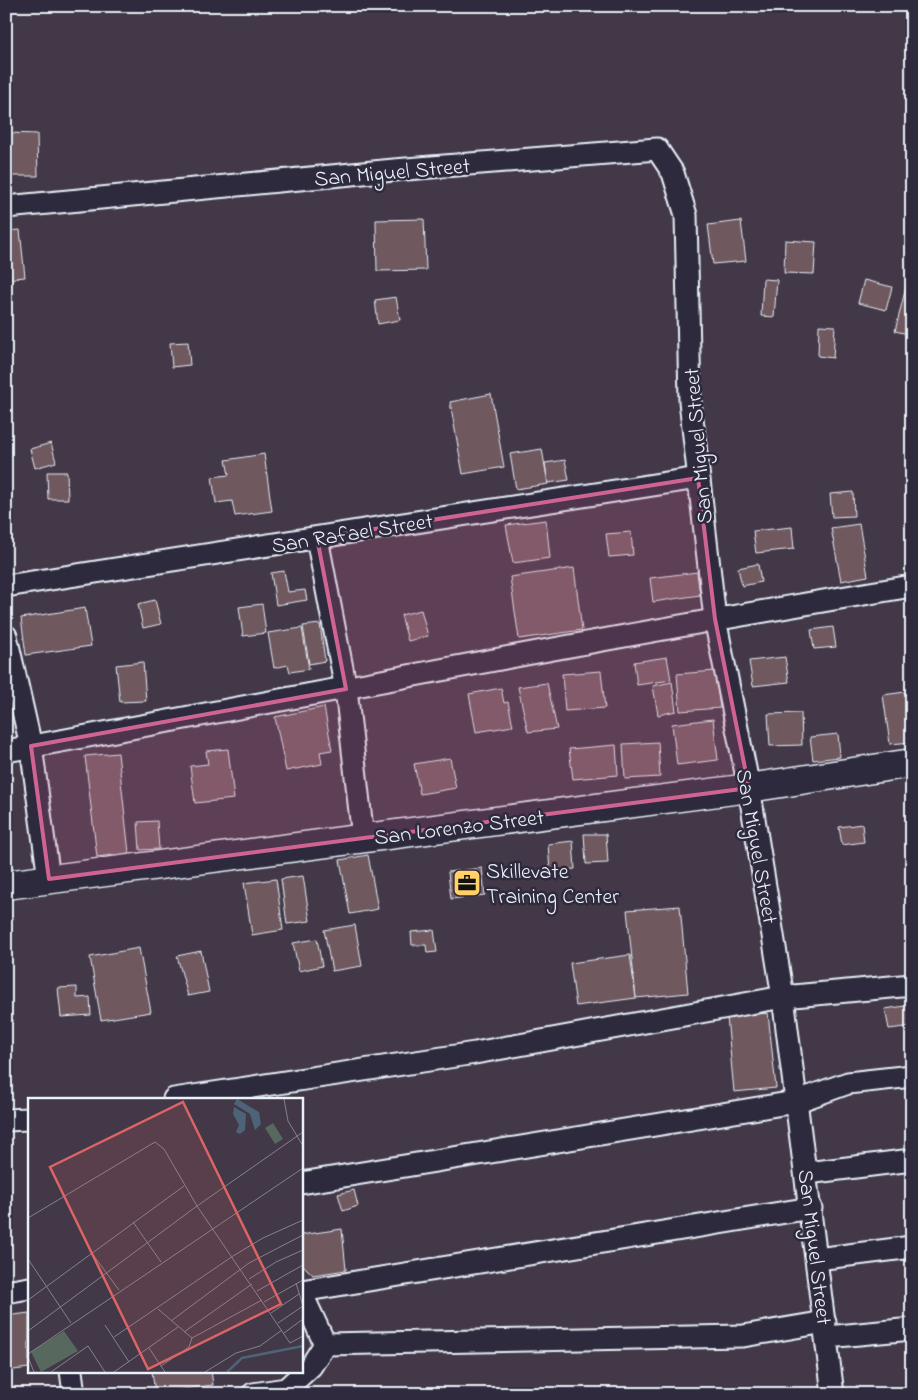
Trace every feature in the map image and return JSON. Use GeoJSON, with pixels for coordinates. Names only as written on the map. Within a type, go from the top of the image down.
{"type":"FeatureCollection","features":[{"type":"Feature","properties":{"kind":"street","name":"San Miguel Street"},"geometry":{"type":"LineString","coordinates":[[6,207],[394,170],[657,149],[673,173],[686,215],[690,401],[715,619],[750,788],[783,997],[834,1394]]}},
{"type":"Feature","properties":{"kind":"street","name":"San Rafael Street"},"geometry":{"type":"LineString","coordinates":[[6,586],[698,478]]}},
{"type":"Feature","properties":{"kind":"street"},"geometry":{"type":"LineString","coordinates":[[316,538],[346,689],[363,838]]}},
{"type":"Feature","properties":{"kind":"street"},"geometry":{"type":"LineString","coordinates":[[6,751],[715,619],[912,586]]}},
{"type":"Feature","properties":{"kind":"street"},"geometry":{"type":"LineString","coordinates":[[6,636],[31,746],[49,879]]}},
{"type":"Feature","properties":{"kind":"street","name":"San Lorenzo Street"},"geometry":{"type":"LineString","coordinates":[[6,885],[750,788],[912,763]]}},
{"type":"Feature","properties":{"kind":"street"},"geometry":{"type":"LineString","coordinates":[[186,1098],[221,1095],[475,1053],[783,997],[912,985]]}},
{"type":"Feature","properties":{"kind":"street"},"geometry":{"type":"LineString","coordinates":[[302,1183],[795,1102],[848,1083],[912,1076]]}},
{"type":"Feature","properties":{"kind":"street"},"geometry":{"type":"LineString","coordinates":[[6,1120],[28,1118]]}},
{"type":"Feature","properties":{"kind":"street"},"geometry":{"type":"LineString","coordinates":[[807,1173],[912,1160]]}},
{"type":"Feature","properties":{"kind":"street"},"geometry":{"type":"LineString","coordinates":[[302,1292],[811,1208]]}},
{"type":"Feature","properties":{"kind":"street"},"geometry":{"type":"LineString","coordinates":[[817,1259],[912,1247]]}},
{"type":"Feature","properties":{"kind":"street"},"geometry":{"type":"LineString","coordinates":[[6,1292],[28,1288]]}},
{"type":"Feature","properties":{"kind":"street"},"geometry":{"type":"LineString","coordinates":[[302,1294],[325,1344]]}},
{"type":"Feature","properties":{"kind":"street"},"geometry":{"type":"LineString","coordinates":[[325,1344],[743,1336],[826,1330],[912,1329]]}},
{"type":"Feature","properties":{"kind":"street"},"geometry":{"type":"LineString","coordinates":[[253,1394],[286,1389],[311,1366],[325,1344]]}},
{"type":"Feature","properties":{"kind":"street"},"geometry":{"type":"LineString","coordinates":[[71,1372],[74,1394]]}},
{"type":"Feature","properties":{"kind":"highlighted area"},"geometry":{"type":"Polygon","coordinates":[[[698,478],[715,619],[749,788],[49,879],[31,746],[346,689],[317,538],[698,478]]]}},
{"type":"Feature","properties":{"kind":"building"},"geometry":{"type":"Polygon","coordinates":[[[6,124],[8,133],[37,134],[38,176],[6,176],[6,124]]]}},
{"type":"Feature","properties":{"kind":"building"},"geometry":{"type":"Polygon","coordinates":[[[424,219],[426,270],[377,271],[376,220],[424,219]]]}},
{"type":"Feature","properties":{"kind":"building"},"geometry":{"type":"Polygon","coordinates":[[[741,221],[746,261],[713,264],[708,225],[741,221]]]}},
{"type":"Feature","properties":{"kind":"building"},"geometry":{"type":"Polygon","coordinates":[[[20,230],[25,277],[6,279],[6,231],[20,230]]]}},
{"type":"Feature","properties":{"kind":"building"},"geometry":{"type":"Polygon","coordinates":[[[785,240],[816,242],[814,274],[784,273],[785,240]]]}},
{"type":"Feature","properties":{"kind":"building"},"geometry":{"type":"Polygon","coordinates":[[[763,279],[777,280],[774,317],[761,316],[763,279]]]}},
{"type":"Feature","properties":{"kind":"building"},"geometry":{"type":"Polygon","coordinates":[[[864,280],[892,287],[886,310],[858,303],[864,280]]]}},
{"type":"Feature","properties":{"kind":"building"},"geometry":{"type":"Polygon","coordinates":[[[907,283],[912,285],[912,335],[895,331],[907,283]]]}},
{"type":"Feature","properties":{"kind":"building"},"geometry":{"type":"Polygon","coordinates":[[[396,297],[400,320],[378,324],[375,300],[396,297]]]}},
{"type":"Feature","properties":{"kind":"building"},"geometry":{"type":"Polygon","coordinates":[[[819,325],[835,326],[833,358],[818,356],[819,325]]]}},
{"type":"Feature","properties":{"kind":"building"},"geometry":{"type":"Polygon","coordinates":[[[188,342],[190,365],[172,367],[170,343],[188,342]]]}},
{"type":"Feature","properties":{"kind":"building"},"geometry":{"type":"Polygon","coordinates":[[[491,394],[504,467],[463,474],[450,402],[491,394]]]}},
{"type":"Feature","properties":{"kind":"building"},"geometry":{"type":"Polygon","coordinates":[[[51,443],[56,462],[35,468],[30,449],[51,443]]]}},
{"type":"Feature","properties":{"kind":"building"},"geometry":{"type":"Polygon","coordinates":[[[542,449],[548,484],[516,489],[510,454],[542,449]]]}},
{"type":"Feature","properties":{"kind":"building"},"geometry":{"type":"Polygon","coordinates":[[[264,454],[272,511],[235,516],[232,501],[216,503],[212,477],[229,475],[226,460],[264,454]]]}},
{"type":"Feature","properties":{"kind":"building"},"geometry":{"type":"Polygon","coordinates":[[[565,460],[569,480],[548,483],[545,463],[565,460]]]}},
{"type":"Feature","properties":{"kind":"building"},"geometry":{"type":"Polygon","coordinates":[[[47,472],[67,472],[68,499],[48,499],[47,472]]]}},
{"type":"Feature","properties":{"kind":"building"},"geometry":{"type":"Polygon","coordinates":[[[853,492],[854,516],[832,517],[830,494],[853,492]]]}},
{"type":"Feature","properties":{"kind":"building"},"geometry":{"type":"Polygon","coordinates":[[[546,520],[550,558],[513,563],[506,525],[546,520]]]}},
{"type":"Feature","properties":{"kind":"building"},"geometry":{"type":"Polygon","coordinates":[[[859,524],[868,576],[841,581],[831,528],[859,524]]]}},
{"type":"Feature","properties":{"kind":"building"},"geometry":{"type":"Polygon","coordinates":[[[792,527],[794,549],[756,553],[753,531],[792,527]]]}},
{"type":"Feature","properties":{"kind":"building"},"geometry":{"type":"Polygon","coordinates":[[[631,532],[633,555],[609,557],[606,534],[631,532]]]}},
{"type":"Feature","properties":{"kind":"building"},"geometry":{"type":"Polygon","coordinates":[[[758,564],[761,582],[742,586],[738,568],[758,564]]]}},
{"type":"Feature","properties":{"kind":"building"},"geometry":{"type":"Polygon","coordinates":[[[574,568],[582,630],[519,639],[510,577],[574,568]]]}},
{"type":"Feature","properties":{"kind":"building"},"geometry":{"type":"Polygon","coordinates":[[[284,571],[288,592],[305,590],[307,600],[276,605],[271,573],[284,571]]]}},
{"type":"Feature","properties":{"kind":"building"},"geometry":{"type":"Polygon","coordinates":[[[697,572],[700,595],[653,602],[650,578],[697,572]]]}},
{"type":"Feature","properties":{"kind":"building"},"geometry":{"type":"Polygon","coordinates":[[[155,600],[161,624],[143,628],[138,604],[155,600]]]}},
{"type":"Feature","properties":{"kind":"building"},"geometry":{"type":"Polygon","coordinates":[[[262,604],[266,633],[243,636],[239,607],[262,604]]]}},
{"type":"Feature","properties":{"kind":"building"},"geometry":{"type":"Polygon","coordinates":[[[85,608],[91,646],[26,655],[21,618],[85,608]]]}},
{"type":"Feature","properties":{"kind":"building"},"geometry":{"type":"Polygon","coordinates":[[[421,610],[428,636],[408,641],[401,615],[421,610]]]}},
{"type":"Feature","properties":{"kind":"building"},"geometry":{"type":"Polygon","coordinates":[[[320,624],[325,661],[309,664],[303,626],[320,624]]]}},
{"type":"Feature","properties":{"kind":"building"},"geometry":{"type":"Polygon","coordinates":[[[833,627],[836,647],[814,649],[811,630],[833,627]]]}},
{"type":"Feature","properties":{"kind":"building"},"geometry":{"type":"Polygon","coordinates":[[[302,628],[309,669],[290,672],[288,665],[274,668],[268,633],[302,628]]]}},
{"type":"Feature","properties":{"kind":"building"},"geometry":{"type":"Polygon","coordinates":[[[667,657],[671,680],[637,685],[634,662],[667,657]]]}},
{"type":"Feature","properties":{"kind":"building"},"geometry":{"type":"Polygon","coordinates":[[[785,657],[789,682],[753,686],[749,661],[785,657]]]}},
{"type":"Feature","properties":{"kind":"building"},"geometry":{"type":"Polygon","coordinates":[[[143,662],[146,701],[120,702],[116,665],[143,662]]]}},
{"type":"Feature","properties":{"kind":"building"},"geometry":{"type":"Polygon","coordinates":[[[601,671],[605,708],[565,711],[562,674],[601,671]]]}},
{"type":"Feature","properties":{"kind":"building"},"geometry":{"type":"Polygon","coordinates":[[[715,671],[720,708],[680,711],[677,674],[715,671]]]}},
{"type":"Feature","properties":{"kind":"building"},"geometry":{"type":"Polygon","coordinates":[[[672,682],[676,711],[658,715],[653,686],[672,682]]]}},
{"type":"Feature","properties":{"kind":"building"},"geometry":{"type":"Polygon","coordinates":[[[547,683],[557,729],[528,732],[518,687],[547,683]]]}},
{"type":"Feature","properties":{"kind":"building"},"geometry":{"type":"Polygon","coordinates":[[[501,688],[504,703],[508,702],[513,726],[476,732],[469,694],[501,688]]]}},
{"type":"Feature","properties":{"kind":"building"},"geometry":{"type":"Polygon","coordinates":[[[912,691],[912,742],[890,744],[883,695],[912,691]]]}},
{"type":"Feature","properties":{"kind":"building"},"geometry":{"type":"Polygon","coordinates":[[[324,707],[332,750],[320,752],[322,764],[286,771],[275,717],[324,707]]]}},
{"type":"Feature","properties":{"kind":"building"},"geometry":{"type":"Polygon","coordinates":[[[801,713],[802,745],[770,746],[768,714],[801,713]]]}},
{"type":"Feature","properties":{"kind":"building"},"geometry":{"type":"Polygon","coordinates":[[[713,719],[718,760],[677,765],[672,724],[713,719]]]}},
{"type":"Feature","properties":{"kind":"building"},"geometry":{"type":"Polygon","coordinates":[[[838,734],[840,757],[813,760],[810,737],[838,734]]]}},
{"type":"Feature","properties":{"kind":"building"},"geometry":{"type":"Polygon","coordinates":[[[658,742],[660,777],[625,779],[623,744],[658,742]]]}},
{"type":"Feature","properties":{"kind":"building"},"geometry":{"type":"Polygon","coordinates":[[[616,745],[618,775],[573,779],[569,749],[616,745]]]}},
{"type":"Feature","properties":{"kind":"building"},"geometry":{"type":"Polygon","coordinates":[[[228,749],[234,799],[195,803],[190,766],[208,764],[206,751],[228,749]]]}},
{"type":"Feature","properties":{"kind":"building"},"geometry":{"type":"Polygon","coordinates":[[[118,753],[129,853],[97,857],[85,756],[118,753]]]}},
{"type":"Feature","properties":{"kind":"building"},"geometry":{"type":"Polygon","coordinates":[[[450,758],[456,788],[420,794],[414,764],[450,758]]]}},
{"type":"Feature","properties":{"kind":"building"},"geometry":{"type":"Polygon","coordinates":[[[157,821],[159,849],[140,850],[138,822],[157,821]]]}},
{"type":"Feature","properties":{"kind":"building"},"geometry":{"type":"Polygon","coordinates":[[[862,824],[864,842],[842,845],[839,827],[862,824]]]}},
{"type":"Feature","properties":{"kind":"building"},"geometry":{"type":"Polygon","coordinates":[[[584,834],[606,834],[608,863],[586,864],[584,834]]]}},
{"type":"Feature","properties":{"kind":"building"},"geometry":{"type":"Polygon","coordinates":[[[573,841],[575,869],[550,871],[548,844],[573,841]]]}},
{"type":"Feature","properties":{"kind":"building"},"geometry":{"type":"Polygon","coordinates":[[[368,855],[378,909],[350,914],[340,860],[368,855]]]}},
{"type":"Feature","properties":{"kind":"building"},"geometry":{"type":"Polygon","coordinates":[[[482,868],[485,895],[451,899],[448,872],[482,868]]]}},
{"type":"Feature","properties":{"kind":"building"},"geometry":{"type":"Polygon","coordinates":[[[303,876],[310,921],[287,924],[281,879],[303,876]]]}},
{"type":"Feature","properties":{"kind":"building"},"geometry":{"type":"Polygon","coordinates":[[[276,879],[283,930],[252,935],[244,883],[276,879]]]}},
{"type":"Feature","properties":{"kind":"building"},"geometry":{"type":"Polygon","coordinates":[[[680,906],[688,993],[636,998],[627,910],[680,906]]]}},
{"type":"Feature","properties":{"kind":"building"},"geometry":{"type":"Polygon","coordinates":[[[355,925],[362,966],[332,971],[324,930],[355,925]]]}},
{"type":"Feature","properties":{"kind":"building"},"geometry":{"type":"Polygon","coordinates":[[[434,930],[437,952],[427,953],[426,945],[412,945],[411,932],[434,930]]]}},
{"type":"Feature","properties":{"kind":"building"},"geometry":{"type":"Polygon","coordinates":[[[317,939],[322,966],[299,971],[293,943],[317,939]]]}},
{"type":"Feature","properties":{"kind":"building"},"geometry":{"type":"Polygon","coordinates":[[[139,948],[151,1012],[101,1020],[90,957],[139,948]]]}},
{"type":"Feature","properties":{"kind":"building"},"geometry":{"type":"Polygon","coordinates":[[[201,951],[209,992],[188,996],[177,956],[201,951]]]}},
{"type":"Feature","properties":{"kind":"building"},"geometry":{"type":"Polygon","coordinates":[[[630,955],[636,998],[576,1006],[570,963],[630,955]]]}},
{"type":"Feature","properties":{"kind":"building"},"geometry":{"type":"Polygon","coordinates":[[[77,987],[77,998],[90,997],[91,1015],[61,1017],[58,988],[77,987]]]}},
{"type":"Feature","properties":{"kind":"building"},"geometry":{"type":"Polygon","coordinates":[[[912,1005],[912,1026],[889,1029],[885,1009],[912,1005]]]}},
{"type":"Feature","properties":{"kind":"building"},"geometry":{"type":"Polygon","coordinates":[[[768,1013],[776,1088],[734,1092],[727,1017],[768,1013]]]}},
{"type":"Feature","properties":{"kind":"building"},"geometry":{"type":"Polygon","coordinates":[[[354,1190],[358,1206],[343,1211],[338,1194],[354,1190]]]}},
{"type":"Feature","properties":{"kind":"building"},"geometry":{"type":"Polygon","coordinates":[[[342,1229],[346,1270],[313,1275],[302,1264],[302,1235],[342,1229]]]}},
{"type":"Feature","properties":{"kind":"building"},"geometry":{"type":"Polygon","coordinates":[[[28,1313],[28,1368],[6,1371],[6,1316],[28,1313]]]}},
{"type":"Feature","properties":{"kind":"building"},"geometry":{"type":"Polygon","coordinates":[[[152,1372],[211,1372],[213,1385],[155,1393],[152,1372]]]}},
{"type":"Feature","properties":{"kind":"place","name":"Skillevate Training Center"},"geometry":{"type":"Point","coordinates":[467,883]}}]}
